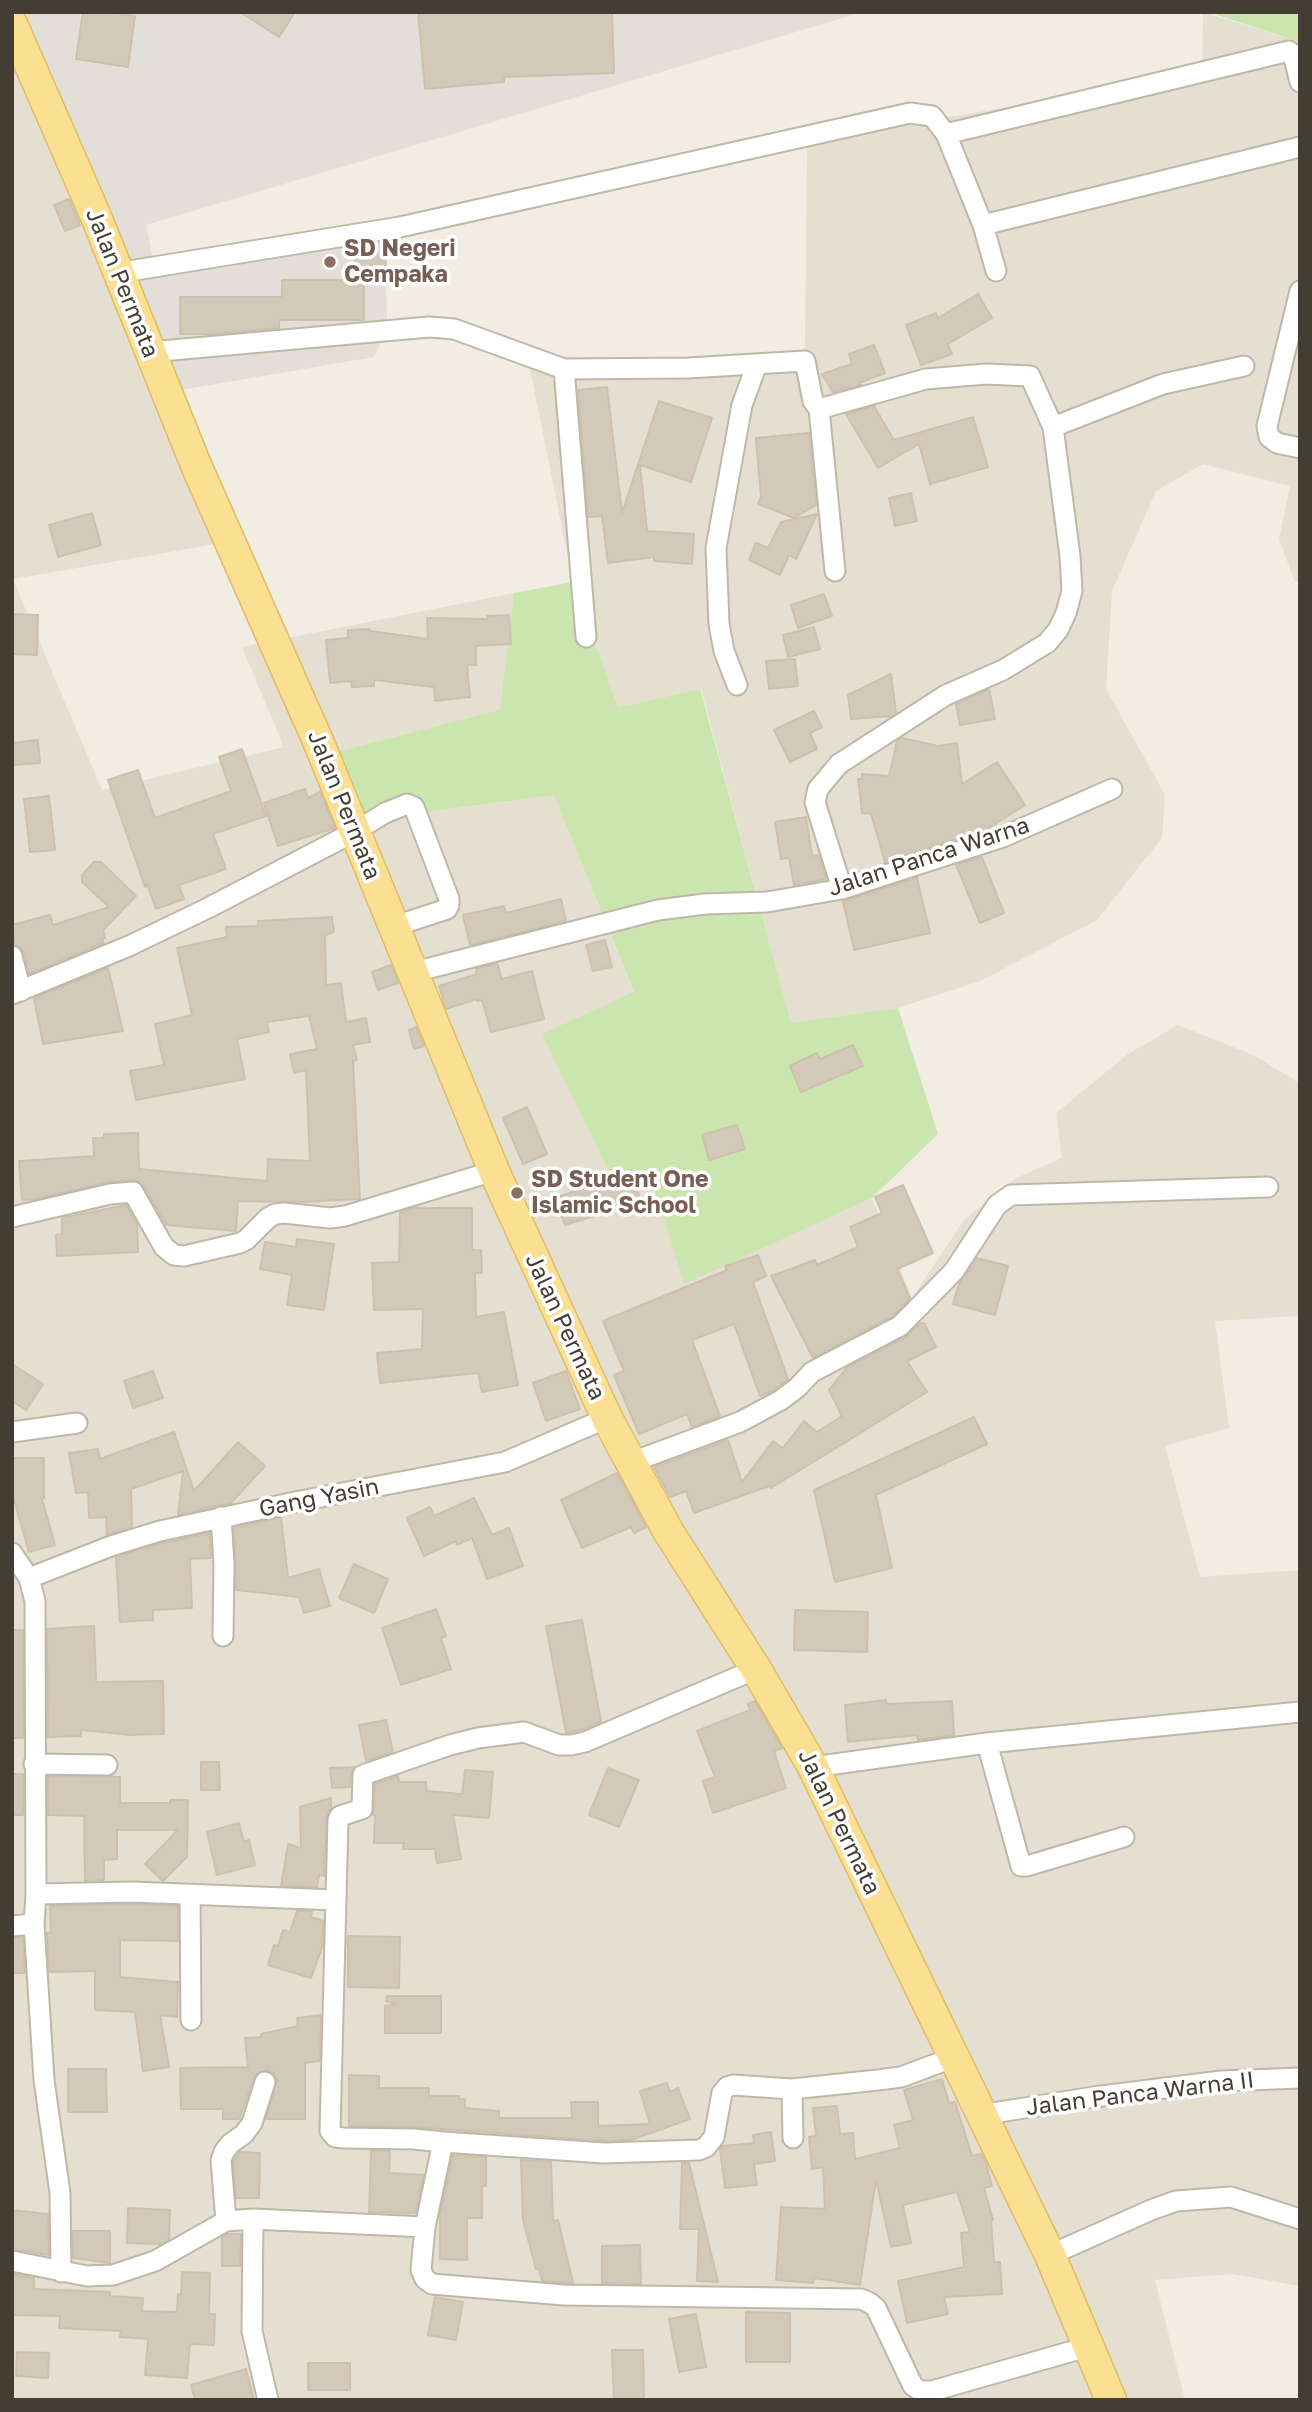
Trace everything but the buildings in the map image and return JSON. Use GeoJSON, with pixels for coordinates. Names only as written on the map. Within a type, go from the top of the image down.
{"type":"FeatureCollection","features":[{"type":"Feature","properties":{"kind":"main road","name":"Jalan Permata"},"geometry":{"type":"LineString","coordinates":[[12,24],[97,219],[149,352],[253,596],[318,741],[494,1171],[607,1418],[668,1531],[756,1668],[813,1767],[1050,2255],[1111,2400]]}},
{"type":"Feature","properties":{"kind":"street"},"geometry":{"type":"LineString","coordinates":[[946,134],[1289,51],[1293,54],[1300,82]]}},
{"type":"Feature","properties":{"kind":"street"},"geometry":{"type":"LineString","coordinates":[[117,274],[400,227],[910,113],[932,116],[946,134],[983,225],[996,271]]}},
{"type":"Feature","properties":{"kind":"street"},"geometry":{"type":"LineString","coordinates":[[983,225],[1300,147]]}},
{"type":"Feature","properties":{"kind":"street"},"geometry":{"type":"LineString","coordinates":[[1300,291],[1267,426],[1269,437],[1277,443],[1300,448]]}},
{"type":"Feature","properties":{"kind":"street"},"geometry":{"type":"LineString","coordinates":[[149,352],[429,327],[454,329],[564,369],[688,368],[805,361],[813,401],[819,409],[835,571]]}},
{"type":"Feature","properties":{"kind":"street"},"geometry":{"type":"LineString","coordinates":[[737,685],[724,651],[719,624],[716,548],[742,405],[757,364]]}},
{"type":"Feature","properties":{"kind":"street"},"geometry":{"type":"LineString","coordinates":[[1053,427],[1163,384],[1244,366]]}},
{"type":"Feature","properties":{"kind":"street"},"geometry":{"type":"LineString","coordinates":[[564,369],[586,637]]}},
{"type":"Feature","properties":{"kind":"street"},"geometry":{"type":"LineString","coordinates":[[819,409],[926,379],[1007,374],[1030,376],[1053,427],[1072,591],[1062,621],[1048,643],[1003,670],[946,695],[839,764],[818,789],[815,802],[842,889]]}},
{"type":"Feature","properties":{"kind":"street","name":"Jalan Panca Warna"},"geometry":{"type":"LineString","coordinates":[[414,972],[658,910],[705,904],[767,902],[842,889],[1003,837],[1112,789]]}},
{"type":"Feature","properties":{"kind":"street"},"geometry":{"type":"LineString","coordinates":[[12,956],[17,993],[129,946],[208,908],[385,813],[407,804],[414,807],[449,905],[447,909],[395,926]]}},
{"type":"Feature","properties":{"kind":"street"},"geometry":{"type":"LineString","coordinates":[[12,1217],[110,1194],[134,1192],[164,1247],[174,1255],[184,1256],[240,1243],[275,1214],[330,1218],[345,1216],[494,1171]]}},
{"type":"Feature","properties":{"kind":"street"},"geometry":{"type":"LineString","coordinates":[[632,1462],[740,1422],[781,1400],[799,1387],[812,1372],[900,1326],[954,1271],[997,1205],[1011,1195],[1268,1188]]}},
{"type":"Feature","properties":{"kind":"street","name":"Gang Yasin"},"geometry":{"type":"LineString","coordinates":[[30,1578],[111,1546],[160,1531],[495,1465],[521,1457],[607,1418]]}},
{"type":"Feature","properties":{"kind":"street"},"geometry":{"type":"LineString","coordinates":[[12,1432],[77,1423]]}},
{"type":"Feature","properties":{"kind":"street"},"geometry":{"type":"LineString","coordinates":[[221,1517],[224,1564],[223,1636]]}},
{"type":"Feature","properties":{"kind":"street"},"geometry":{"type":"LineString","coordinates":[[12,1553],[30,1578],[35,1601],[34,1924],[44,2080],[60,2193],[61,2272]]}},
{"type":"Feature","properties":{"kind":"street"},"geometry":{"type":"LineString","coordinates":[[756,1668],[585,1742],[559,1745],[524,1732],[502,1735],[450,1745],[365,1774],[362,1809],[340,1816],[338,1820],[330,2131],[335,2137],[344,2138],[414,2139],[604,2153],[699,2150],[706,2147],[714,2137],[722,2092],[727,2087],[792,2089],[901,2077],[952,2058]]}},
{"type":"Feature","properties":{"kind":"street"},"geometry":{"type":"LineString","coordinates":[[813,1767],[987,1743],[1300,1712]]}},
{"type":"Feature","properties":{"kind":"street"},"geometry":{"type":"LineString","coordinates":[[987,1743],[1021,1866],[1124,1837]]}},
{"type":"Feature","properties":{"kind":"street"},"geometry":{"type":"LineString","coordinates":[[34,1764],[107,1765]]}},
{"type":"Feature","properties":{"kind":"street"},"geometry":{"type":"LineString","coordinates":[[36,1894],[132,1892],[335,1900]]}},
{"type":"Feature","properties":{"kind":"street"},"geometry":{"type":"LineString","coordinates":[[190,1895],[191,2020]]}},
{"type":"Feature","properties":{"kind":"street"},"geometry":{"type":"LineString","coordinates":[[12,1926],[34,1924]]}},
{"type":"Feature","properties":{"kind":"street","name":"Jalan Panca Warna II"},"geometry":{"type":"LineString","coordinates":[[980,2115],[1208,2083],[1300,2078]]}},
{"type":"Feature","properties":{"kind":"street"},"geometry":{"type":"LineString","coordinates":[[226,2221],[221,2160],[230,2144],[244,2134],[252,2123],[265,2082]]}},
{"type":"Feature","properties":{"kind":"street"},"geometry":{"type":"LineString","coordinates":[[792,2089],[793,2138]]}},
{"type":"Feature","properties":{"kind":"street"},"geometry":{"type":"LineString","coordinates":[[443,2142],[438,2155],[425,2227],[421,2270],[425,2279],[432,2284],[564,2295],[862,2299],[876,2308],[913,2386],[921,2391],[932,2391],[1087,2347]]}},
{"type":"Feature","properties":{"kind":"street"},"geometry":{"type":"LineString","coordinates":[[1050,2255],[1176,2201],[1231,2197],[1300,2219]]}},
{"type":"Feature","properties":{"kind":"street"},"geometry":{"type":"LineString","coordinates":[[12,2261],[86,2276],[113,2275],[155,2261],[226,2221],[253,2219],[425,2227]]}},
{"type":"Feature","properties":{"kind":"street"},"geometry":{"type":"LineString","coordinates":[[253,2219],[252,2331],[268,2400]]}},
{"type":"Feature","properties":{"kind":"shaded area"},"geometry":{"type":"Polygon","coordinates":[[[12,12],[863,12],[146,225],[156,274],[385,236],[387,327],[374,357],[169,392],[12,12]]]}},
{"type":"Feature","properties":{"kind":"shaded area"},"geometry":{"type":"Polygon","coordinates":[[[1203,12],[1300,42],[1300,582],[1295,582],[1279,539],[1290,486],[1203,464],[1156,491],[1112,591],[1106,689],[1165,795],[1162,838],[1097,920],[980,981],[898,1008],[791,1024],[701,689],[618,709],[573,582],[526,349],[662,374],[805,355],[807,142],[1202,73],[1203,12]]]}},
{"type":"Feature","properties":{"kind":"shaded area"},"geometry":{"type":"Polygon","coordinates":[[[12,34],[234,541],[13,579],[102,790],[284,747],[242,647],[514,593],[501,710],[332,753],[361,821],[554,795],[634,993],[543,1034],[619,1190],[652,1179],[684,1283],[872,1198],[912,1298],[964,1220],[1014,1179],[1062,1158],[1056,1113],[1128,1054],[1178,1025],[1251,1054],[1300,1083],[1300,1316],[1215,1321],[1229,1428],[1165,1446],[1200,1577],[1300,1570],[1300,2286],[1233,2274],[1155,2280],[1185,2400],[12,2400],[12,34]]]}},
{"type":"Feature","properties":{"kind":"green space"},"geometry":{"type":"Polygon","coordinates":[[[1208,12],[1300,12],[1300,42],[1208,12]]]}},
{"type":"Feature","properties":{"kind":"green space"},"geometry":{"type":"Polygon","coordinates":[[[573,582],[618,708],[700,689],[791,1023],[898,1008],[938,1134],[872,1198],[684,1284],[652,1180],[618,1190],[542,1034],[634,992],[554,795],[360,821],[332,753],[500,710],[514,593],[573,582]]]}},
{"type":"Feature","properties":{"kind":"place","name":"SD Negeri Cempaka"},"geometry":{"type":"Point","coordinates":[330,262]}},
{"type":"Feature","properties":{"kind":"place","name":"SD Student One Islamic School"},"geometry":{"type":"Point","coordinates":[517,1193]}}]}
